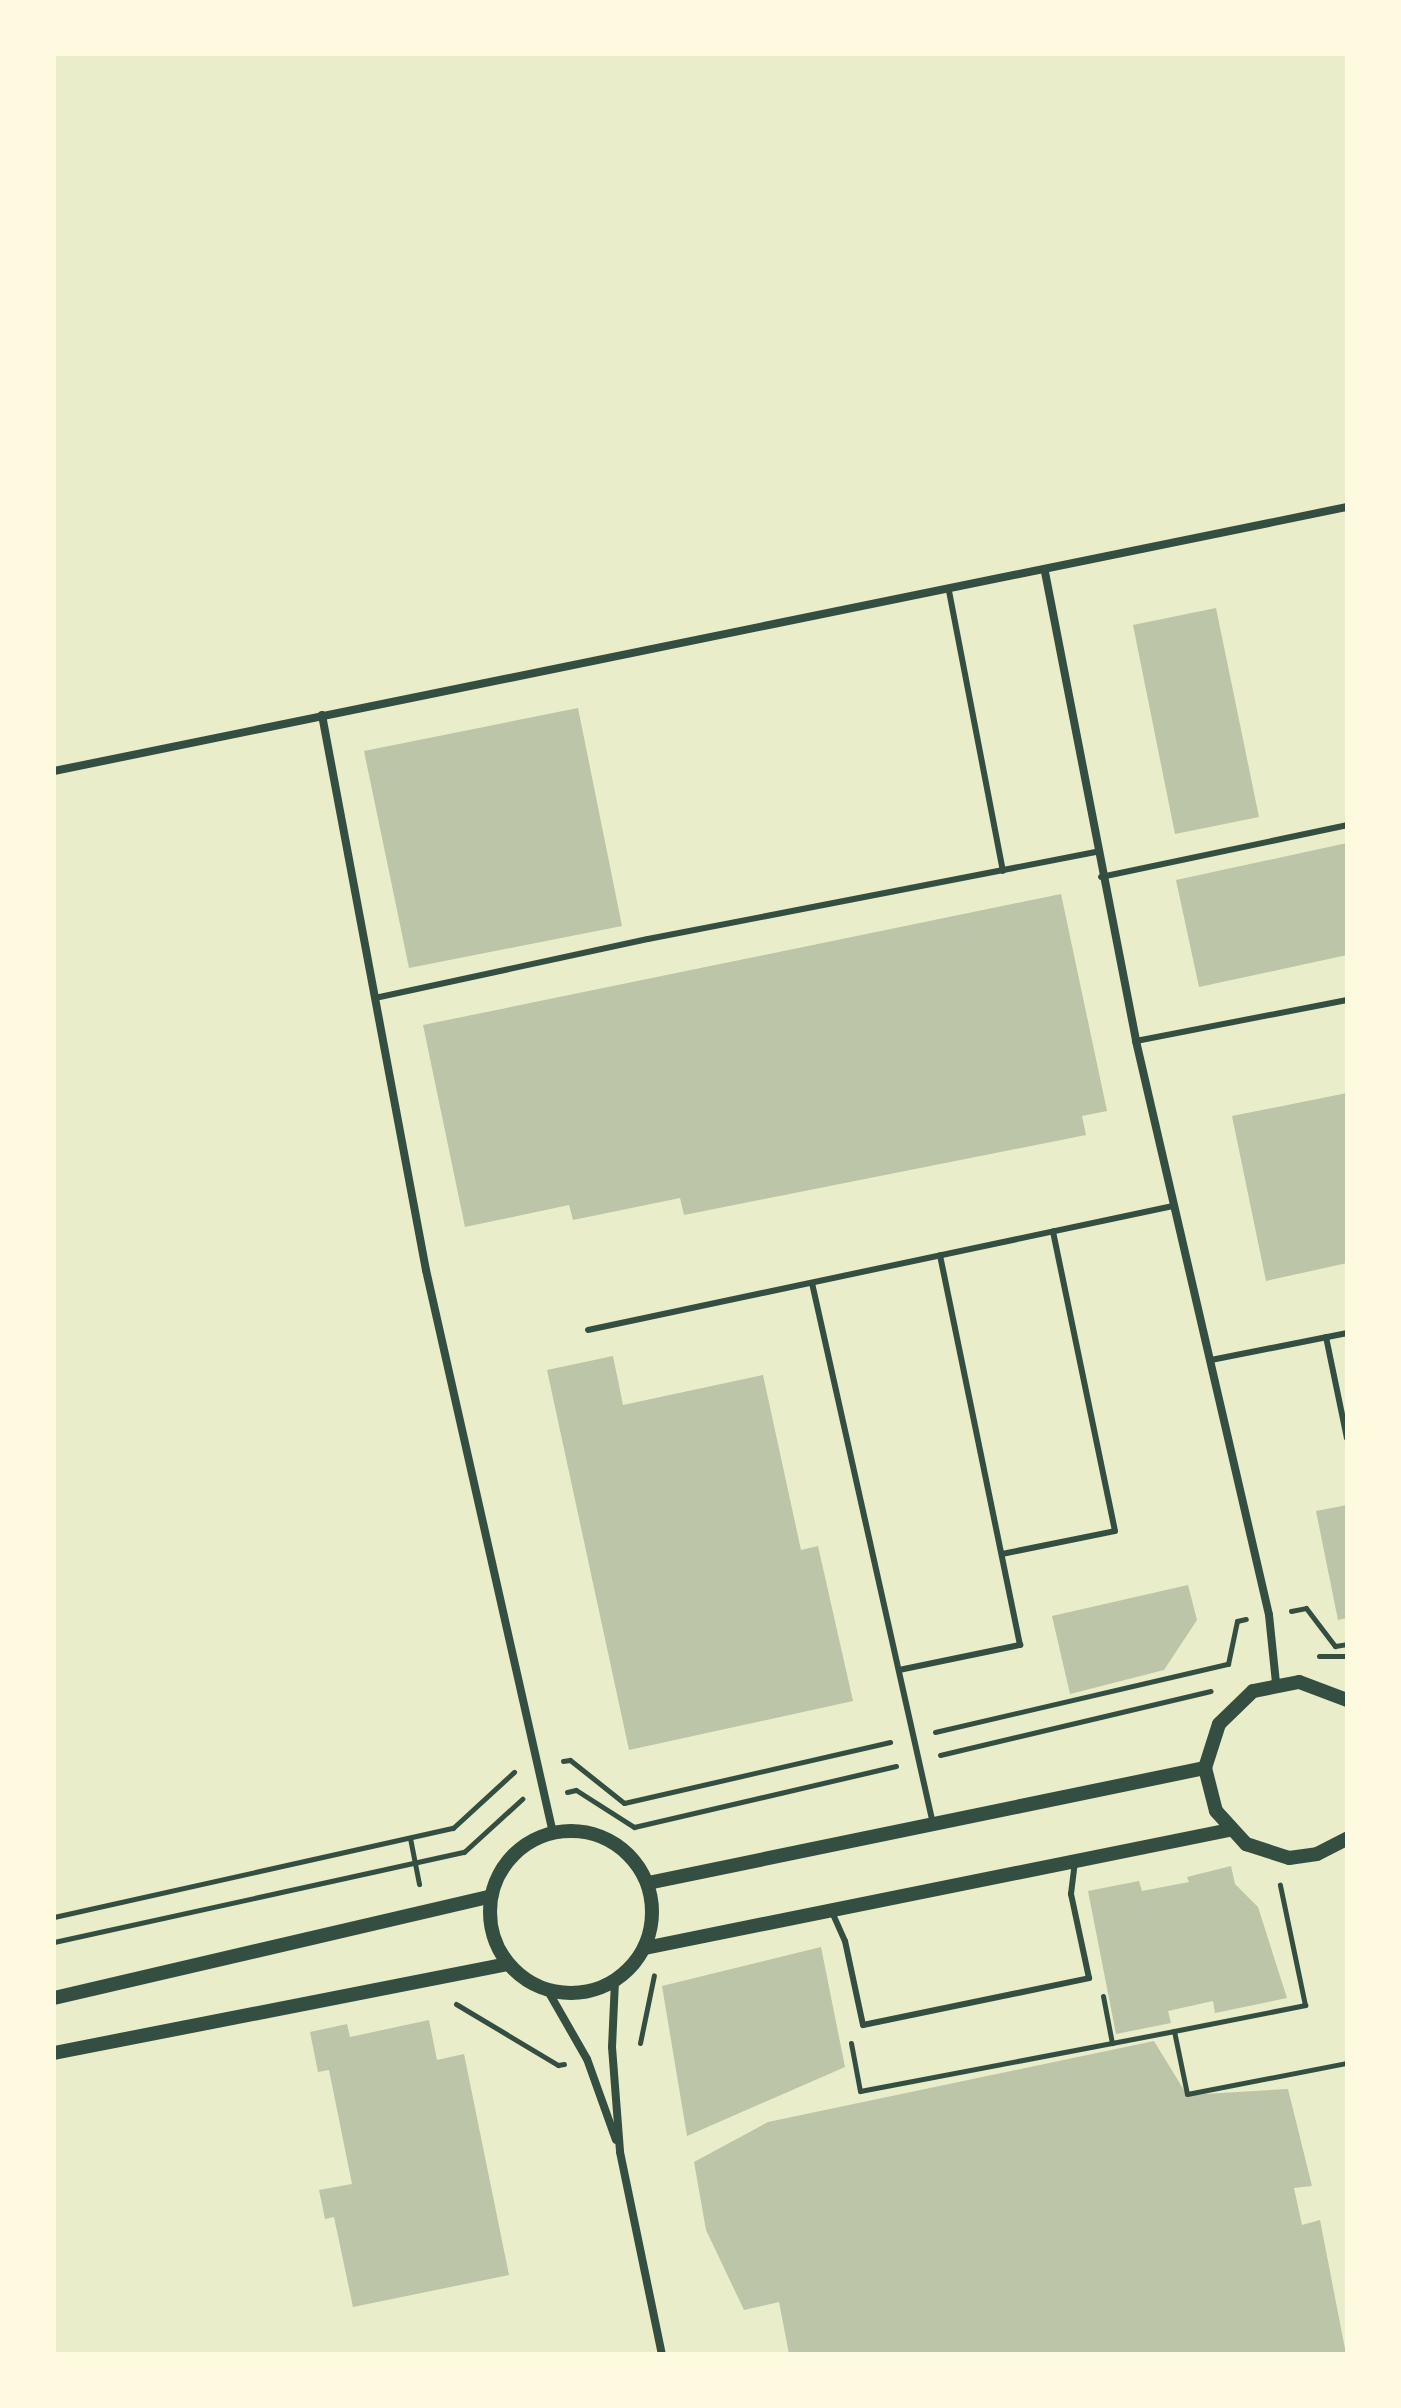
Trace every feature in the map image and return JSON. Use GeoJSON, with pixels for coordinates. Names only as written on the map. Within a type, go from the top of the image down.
{"type":"FeatureCollection","features":[{"type":"Feature","properties":{"kind":"street"},"geometry":{"type":"LineString","coordinates":[[54,771],[1045,572],[1347,507]]}},
{"type":"Feature","properties":{"kind":"street"},"geometry":{"type":"LineString","coordinates":[[1045,572],[1101,877],[1173,1206],[1269,1615],[1276,1683]]}},
{"type":"Feature","properties":{"kind":"street"},"geometry":{"type":"LineString","coordinates":[[322,715],[426,1270],[553,1833]]}},
{"type":"Feature","properties":{"kind":"street"},"geometry":{"type":"LineString","coordinates":[[1347,1700],[1322,1686],[1276,1683],[1234,1705],[1214,1734],[1205,1768],[1216,1811],[1229,1830],[1257,1849],[1289,1858],[1317,1854],[1347,1839]]}},
{"type":"Feature","properties":{"kind":"street"},"geometry":{"type":"LineString","coordinates":[[648,1883],[1205,1768]]}},
{"type":"Feature","properties":{"kind":"street"},"geometry":{"type":"LineString","coordinates":[[645,1948],[1229,1830]]}},
{"type":"Feature","properties":{"kind":"street"},"geometry":{"type":"LineString","coordinates":[[548,1991],[572,1994],[615,1981],[645,1948],[653,1905],[648,1883],[636,1862],[599,1835],[553,1833],[513,1856],[491,1896],[490,1920],[508,1964],[548,1991],[587,2059],[620,2152]]}},
{"type":"Feature","properties":{"kind":"street"},"geometry":{"type":"LineString","coordinates":[[54,1998],[491,1896]]}},
{"type":"Feature","properties":{"kind":"street"},"geometry":{"type":"LineString","coordinates":[[54,2053],[508,1964]]}},
{"type":"Feature","properties":{"kind":"street"},"geometry":{"type":"LineString","coordinates":[[615,1981],[612,2047],[620,2152],[662,2354]]}},
{"type":"Feature","properties":{"kind":"lane"},"geometry":{"type":"LineString","coordinates":[[949,591],[1003,871]]}},
{"type":"Feature","properties":{"kind":"lane"},"geometry":{"type":"LineString","coordinates":[[1101,877],[1347,825]]}},
{"type":"Feature","properties":{"kind":"lane"},"geometry":{"type":"LineString","coordinates":[[375,998],[648,939],[1096,852]]}},
{"type":"Feature","properties":{"kind":"lane"},"geometry":{"type":"LineString","coordinates":[[1136,1041],[1347,1000]]}},
{"type":"Feature","properties":{"kind":"lane"},"geometry":{"type":"LineString","coordinates":[[588,1330],[1173,1206]]}},
{"type":"Feature","properties":{"kind":"lane"},"geometry":{"type":"LineString","coordinates":[[1002,1554],[1115,1531],[1053,1231]]}},
{"type":"Feature","properties":{"kind":"lane"},"geometry":{"type":"LineString","coordinates":[[899,1670],[1020,1645],[940,1255]]}},
{"type":"Feature","properties":{"kind":"lane"},"geometry":{"type":"LineString","coordinates":[[812,1283],[933,1824]]}},
{"type":"Feature","properties":{"kind":"lane"},"geometry":{"type":"LineString","coordinates":[[1211,1360],[1347,1333]]}},
{"type":"Feature","properties":{"kind":"lane"},"geometry":{"type":"LineString","coordinates":[[1326,1337],[1347,1438]]}},
{"type":"Feature","properties":{"kind":"lane"},"geometry":{"type":"LineString","coordinates":[[831,1910],[845,1941],[863,2025],[1089,1978],[1071,1894],[1075,1861]]}},
{"type":"Feature","properties":{"kind":"path"},"geometry":{"type":"LineString","coordinates":[[54,1917],[453,1828],[511,1773],[540,1766],[570,1760],[624,1803],[1228,1664],[1237,1621],[1306,1608],[1335,1646],[1347,1644]]}},
{"type":"Feature","properties":{"kind":"path"},"geometry":{"type":"LineString","coordinates":[[1272,1650],[1347,1656]]}},
{"type":"Feature","properties":{"kind":"path"},"geometry":{"type":"LineString","coordinates":[[54,1942],[464,1852],[516,1800],[576,1790],[634,1827],[1225,1688]]}},
{"type":"Feature","properties":{"kind":"path"},"geometry":{"type":"LineString","coordinates":[[849,2032],[860,2091],[1305,2005],[1277,1872]]}},
{"type":"Feature","properties":{"kind":"path"},"geometry":{"type":"LineString","coordinates":[[1174,2031],[1187,2094],[1347,2063]]}},
{"type":"Feature","properties":{"kind":"building"},"geometry":{"type":"Polygon","coordinates":[[[1216,608],[1259,817],[1175,834],[1133,625],[1216,608]]]}},
{"type":"Feature","properties":{"kind":"building"},"geometry":{"type":"Polygon","coordinates":[[[578,708],[622,926],[409,968],[364,751],[578,708]]]}},
{"type":"Feature","properties":{"kind":"building"},"geometry":{"type":"Polygon","coordinates":[[[1347,843],[1347,955],[1199,987],[1176,880],[1347,843]]]}},
{"type":"Feature","properties":{"kind":"building"},"geometry":{"type":"Polygon","coordinates":[[[1061,894],[1107,1111],[1082,1116],[1086,1135],[684,1215],[680,1198],[573,1220],[569,1205],[465,1227],[423,1025],[1061,894]]]}},
{"type":"Feature","properties":{"kind":"building"},"geometry":{"type":"Polygon","coordinates":[[[1347,1093],[1347,1263],[1266,1281],[1232,1116],[1347,1093]]]}},
{"type":"Feature","properties":{"kind":"building"},"geometry":{"type":"Polygon","coordinates":[[[613,1356],[623,1405],[763,1375],[801,1550],[818,1546],[853,1701],[629,1750],[547,1370],[613,1356]]]}},
{"type":"Feature","properties":{"kind":"building"},"geometry":{"type":"Polygon","coordinates":[[[1347,1505],[1347,1618],[1338,1620],[1316,1511],[1347,1505]]]}},
{"type":"Feature","properties":{"kind":"building"},"geometry":{"type":"Polygon","coordinates":[[[1188,1585],[1197,1620],[1164,1670],[1070,1694],[1052,1616],[1188,1585]]]}},
{"type":"Feature","properties":{"kind":"building"},"geometry":{"type":"Polygon","coordinates":[[[1231,1866],[1235,1884],[1258,1907],[1287,1998],[1215,2013],[1213,2001],[1168,2011],[1171,2023],[1116,2034],[1088,1891],[1139,1881],[1142,1891],[1189,1882],[1187,1877],[1231,1866]]]}},
{"type":"Feature","properties":{"kind":"building"},"geometry":{"type":"Polygon","coordinates":[[[821,1947],[845,2067],[687,2136],[662,1986],[821,1947]]]}},
{"type":"Feature","properties":{"kind":"building"},"geometry":{"type":"Polygon","coordinates":[[[429,2020],[437,2060],[464,2054],[509,2275],[353,2307],[334,2217],[325,2219],[319,2190],[352,2184],[329,2070],[318,2072],[310,2032],[347,2024],[350,2037],[429,2020]]]}},
{"type":"Feature","properties":{"kind":"building"},"geometry":{"type":"Polygon","coordinates":[[[1154,2041],[1187,2095],[1288,2089],[1312,2186],[1294,2188],[1302,2225],[1320,2220],[1346,2354],[789,2354],[779,2302],[744,2310],[706,2230],[694,2162],[768,2122],[1154,2041]]]}}]}
